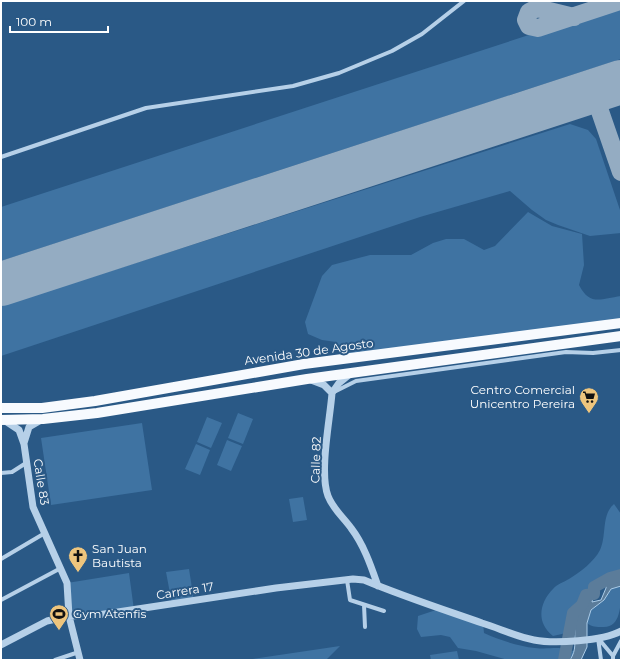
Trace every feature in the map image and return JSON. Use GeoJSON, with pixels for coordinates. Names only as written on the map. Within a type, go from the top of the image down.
{"type":"FeatureCollection","features":[{"type":"Feature","properties":{"kind":"main road","name":"Avenida 30 de Agosto"},"geometry":{"type":"LineString","coordinates":[[1,408],[42,408],[95,401],[304,364],[621,323]]}},
{"type":"Feature","properties":{"kind":"main road"},"geometry":{"type":"LineString","coordinates":[[2,420],[44,419],[97,413],[307,379],[565,348],[621,336]]}},
{"type":"Feature","properties":{"kind":"street"},"geometry":{"type":"LineString","coordinates":[[1,157],[146,108],[293,86],[339,73],[392,51],[422,34],[464,1]]}},
{"type":"Feature","properties":{"kind":"street"},"geometry":{"type":"LineString","coordinates":[[332,393],[345,385],[356,381],[565,348],[593,353],[621,350]]}},
{"type":"Feature","properties":{"kind":"street"},"geometry":{"type":"LineString","coordinates":[[332,393],[342,379],[352,373]]}},
{"type":"Feature","properties":{"kind":"street"},"geometry":{"type":"LineString","coordinates":[[307,379],[324,385],[332,393]]}},
{"type":"Feature","properties":{"kind":"street","name":"Calle 82"},"geometry":{"type":"LineString","coordinates":[[332,393],[324,470],[326,492],[334,509],[350,527],[360,543],[378,586]]}},
{"type":"Feature","properties":{"kind":"street","name":"Calle 83"},"geometry":{"type":"LineString","coordinates":[[24,444],[29,427],[44,419]]}},
{"type":"Feature","properties":{"kind":"street","name":"Calle 83"},"geometry":{"type":"LineString","coordinates":[[2,420],[19,430],[24,444],[33,507],[57,557],[67,583],[69,616],[80,660]]}},
{"type":"Feature","properties":{"kind":"street"},"geometry":{"type":"LineString","coordinates":[[1,473],[12,472],[26,463]]}},
{"type":"Feature","properties":{"kind":"street"},"geometry":{"type":"LineString","coordinates":[[1,559],[45,533]]}},
{"type":"Feature","properties":{"kind":"street"},"geometry":{"type":"LineString","coordinates":[[1,600],[61,567]]}},
{"type":"Feature","properties":{"kind":"street"},"geometry":{"type":"LineString","coordinates":[[347,580],[350,600],[384,611]]}},
{"type":"Feature","properties":{"kind":"street","name":"Carrera 17"},"geometry":{"type":"LineString","coordinates":[[1,645],[47,621],[69,616],[98,615],[276,588],[347,580],[364,580],[520,637],[546,642],[570,641],[611,636],[621,631]]}},
{"type":"Feature","properties":{"kind":"street"},"geometry":{"type":"LineString","coordinates":[[364,604],[365,627]]}},
{"type":"Feature","properties":{"kind":"street"},"geometry":{"type":"LineString","coordinates":[[598,637],[613,658],[621,641]]}},
{"type":"Feature","properties":{"kind":"street"},"geometry":{"type":"LineString","coordinates":[[598,637],[602,660]]}},
{"type":"Feature","properties":{"kind":"street"},"geometry":{"type":"LineString","coordinates":[[55,660],[79,652]]}},
{"type":"Feature","properties":{"kind":"shaded area"},"geometry":{"type":"Polygon","coordinates":[[[621,5],[621,59],[1,261],[1,207],[621,5]]]}},
{"type":"Feature","properties":{"kind":"shaded area"},"geometry":{"type":"Polygon","coordinates":[[[570,124],[588,130],[596,139],[621,213],[621,233],[590,236],[558,225],[546,220],[510,191],[420,217],[1,356],[1,306],[570,124]]]}},
{"type":"Feature","properties":{"kind":"shaded area"},"geometry":{"type":"Polygon","coordinates":[[[528,212],[552,226],[582,234],[584,265],[579,285],[587,296],[596,300],[621,296],[621,323],[349,359],[336,342],[322,340],[308,334],[305,322],[322,276],[332,265],[370,255],[411,255],[433,243],[446,239],[464,239],[484,250],[495,246],[528,212]]]}},
{"type":"Feature","properties":{"kind":"shaded area"},"geometry":{"type":"Polygon","coordinates":[[[238,413],[253,419],[243,444],[228,438],[238,413]]]}},
{"type":"Feature","properties":{"kind":"shaded area"},"geometry":{"type":"Polygon","coordinates":[[[207,417],[222,423],[211,448],[197,442],[207,417]]]}},
{"type":"Feature","properties":{"kind":"shaded area"},"geometry":{"type":"Polygon","coordinates":[[[142,423],[152,490],[51,505],[41,438],[142,423]]]}},
{"type":"Feature","properties":{"kind":"shaded area"},"geometry":{"type":"Polygon","coordinates":[[[227,440],[242,446],[231,471],[217,465],[227,440]]]}},
{"type":"Feature","properties":{"kind":"shaded area"},"geometry":{"type":"Polygon","coordinates":[[[196,444],[210,450],[200,475],[185,469],[196,444]]]}},
{"type":"Feature","properties":{"kind":"shaded area"},"geometry":{"type":"Polygon","coordinates":[[[303,497],[307,520],[293,522],[289,499],[303,497]]]}},
{"type":"Feature","properties":{"kind":"shaded area"},"geometry":{"type":"Polygon","coordinates":[[[614,504],[621,514],[621,576],[611,578],[595,586],[588,595],[582,607],[575,631],[553,636],[544,625],[542,619],[541,613],[545,600],[555,587],[569,579],[590,563],[600,550],[607,514],[614,504]]]}},
{"type":"Feature","properties":{"kind":"shaded area"},"geometry":{"type":"Polygon","coordinates":[[[189,569],[194,601],[172,604],[166,572],[189,569]]]}},
{"type":"Feature","properties":{"kind":"shaded area"},"geometry":{"type":"Polygon","coordinates":[[[129,573],[134,610],[69,616],[67,583],[129,573]]]}},
{"type":"Feature","properties":{"kind":"shaded area"},"geometry":{"type":"Polygon","coordinates":[[[621,576],[621,586],[611,589],[604,600],[591,610],[587,623],[587,647],[581,660],[570,660],[574,649],[576,620],[583,602],[595,588],[611,579],[621,576]],[[606,586],[594,594],[592,602],[601,600],[606,586]]]}},
{"type":"Feature","properties":{"kind":"shaded area"},"geometry":{"type":"Polygon","coordinates":[[[621,586],[619,613],[613,624],[600,627],[592,626],[587,623],[591,610],[604,600],[611,589],[621,586]]]}},
{"type":"Feature","properties":{"kind":"shaded area"},"geometry":{"type":"Polygon","coordinates":[[[439,609],[483,623],[484,633],[496,638],[529,647],[560,648],[575,652],[570,660],[508,660],[476,651],[458,648],[450,637],[441,635],[421,637],[417,629],[418,616],[439,609]]]}},
{"type":"Feature","properties":{"kind":"shaded area"},"geometry":{"type":"Polygon","coordinates":[[[340,646],[326,660],[246,660],[340,646]]]}},
{"type":"Feature","properties":{"kind":"shaded area"},"geometry":{"type":"Polygon","coordinates":[[[457,651],[459,660],[431,660],[430,655],[457,651]]]}},
{"type":"Feature","properties":{"kind":"waterway"},"geometry":{"type":"LineString","coordinates":[[564,660],[573,613],[582,605],[586,595],[594,594],[594,587],[610,578],[621,575]]}},
{"type":"Feature","properties":{"kind":"taxiway"},"geometry":{"type":"LineString","coordinates":[[574,17],[537,8],[529,12],[526,20],[529,26],[538,28],[620,1]]}},
{"type":"Feature","properties":{"kind":"taxiway"},"geometry":{"type":"LineString","coordinates":[[593,91],[621,172]]}},
{"type":"Feature","properties":{"kind":"runway"},"geometry":{"type":"LineString","coordinates":[[1,284],[621,82]]}},
{"type":"Feature","properties":{"kind":"place","name":"Centro Comercial Unicentro Pereira"},"geometry":{"type":"Point","coordinates":[589,414]}},
{"type":"Feature","properties":{"kind":"place","name":"San Juan Bautista"},"geometry":{"type":"Point","coordinates":[78,573]}},
{"type":"Feature","properties":{"kind":"place","name":"Gym Atenfis"},"geometry":{"type":"Point","coordinates":[59,631]}}]}
